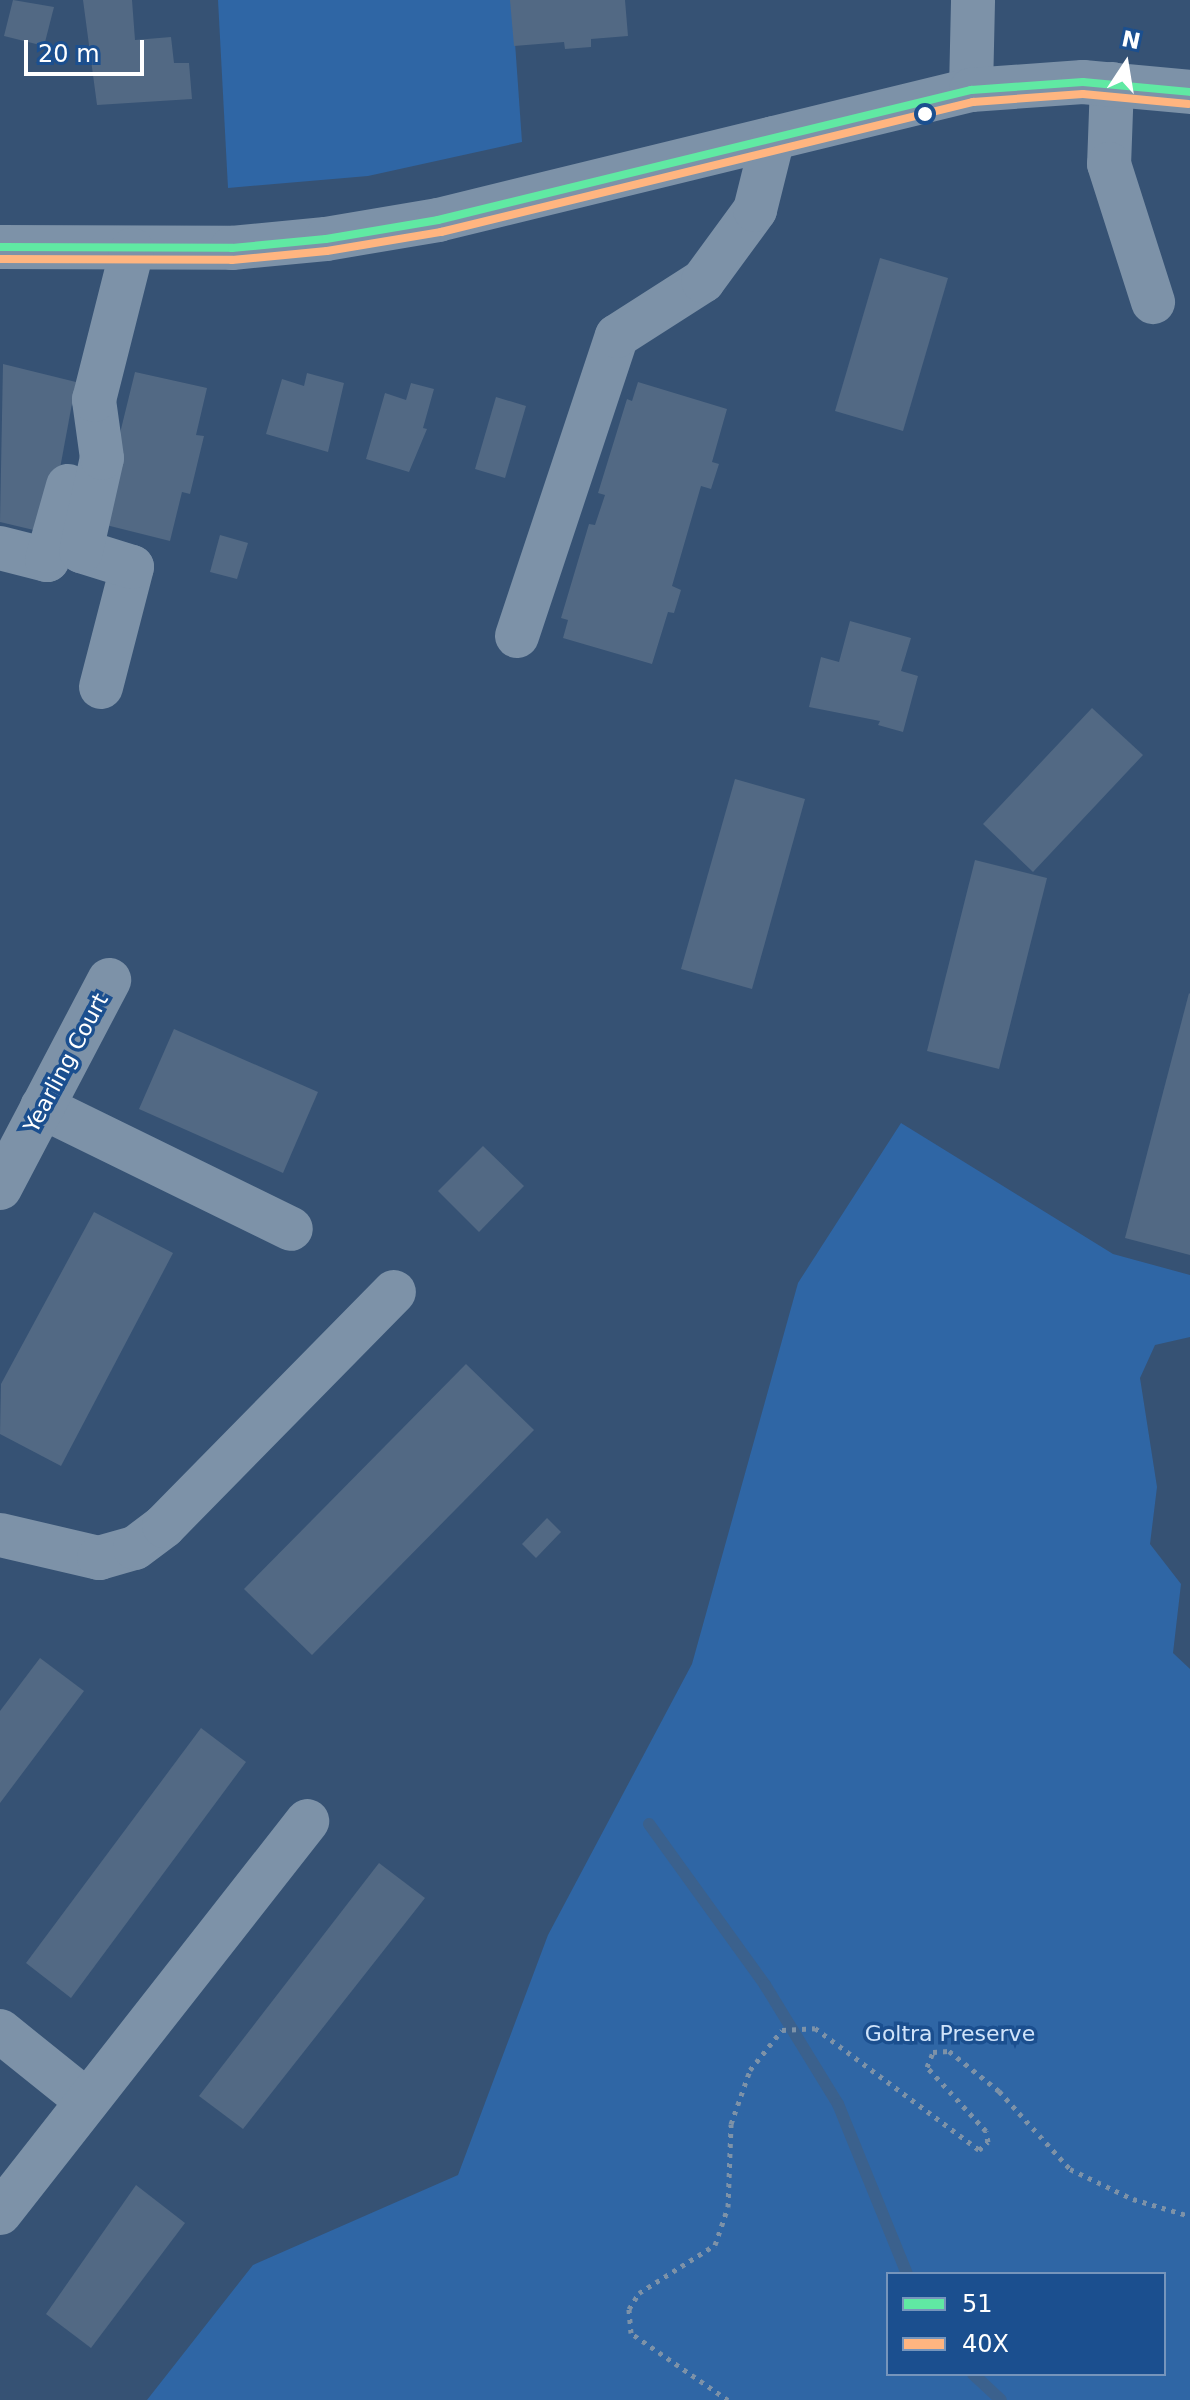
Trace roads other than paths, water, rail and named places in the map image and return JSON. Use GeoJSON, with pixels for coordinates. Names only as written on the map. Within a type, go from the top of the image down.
{"type":"FeatureCollection","features":[{"type":"Feature","properties":{"kind":"street"},"geometry":{"type":"LineString","coordinates":[[971,90],[973,0]]}},
{"type":"Feature","properties":{"kind":"street"},"geometry":{"type":"LineString","coordinates":[[1112,84],[1109,164],[1153,302]]}},
{"type":"Feature","properties":{"kind":"street"},"geometry":{"type":"LineString","coordinates":[[0,247],[132,250],[263,245],[438,220],[971,90],[1112,84],[1190,92]]}},
{"type":"Feature","properties":{"kind":"street"},"geometry":{"type":"LineString","coordinates":[[517,636],[617,336],[703,281],[755,210],[773,138]]}},
{"type":"Feature","properties":{"kind":"street"},"geometry":{"type":"LineString","coordinates":[[0,548],[47,560],[94,400],[132,250]]}},
{"type":"Feature","properties":{"kind":"street"},"geometry":{"type":"LineString","coordinates":[[94,400],[102,458],[81,551],[132,567],[101,687]]}},
{"type":"Feature","properties":{"kind":"street","name":"Yearling Court"},"geometry":{"type":"LineString","coordinates":[[0,1188],[109,980]]}},
{"type":"Feature","properties":{"kind":"street"},"geometry":{"type":"LineString","coordinates":[[42,1107],[291,1229]]}},
{"type":"Feature","properties":{"kind":"street"},"geometry":{"type":"LineString","coordinates":[[0,1535],[99,1558],[135,1548],[164,1526],[394,1292]]}},
{"type":"Feature","properties":{"kind":"street"},"geometry":{"type":"LineString","coordinates":[[0,2213],[307,1821]]}},
{"type":"Feature","properties":{"kind":"street"},"geometry":{"type":"LineString","coordinates":[[0,2031],[87,2101]]}},
{"type":"Feature","properties":{"kind":"waterway"},"geometry":{"type":"LineString","coordinates":[[649,1824],[765,1985],[838,2104],[906,2272]]}},
{"type":"Feature","properties":{"kind":"waterway"},"geometry":{"type":"LineString","coordinates":[[975,2376],[1001,2400]]}},
{"type":"Feature","properties":{"kind":"park label","name":"Goltra Preserve"},"geometry":{"type":"Point","coordinates":[950,2034]}}]}
